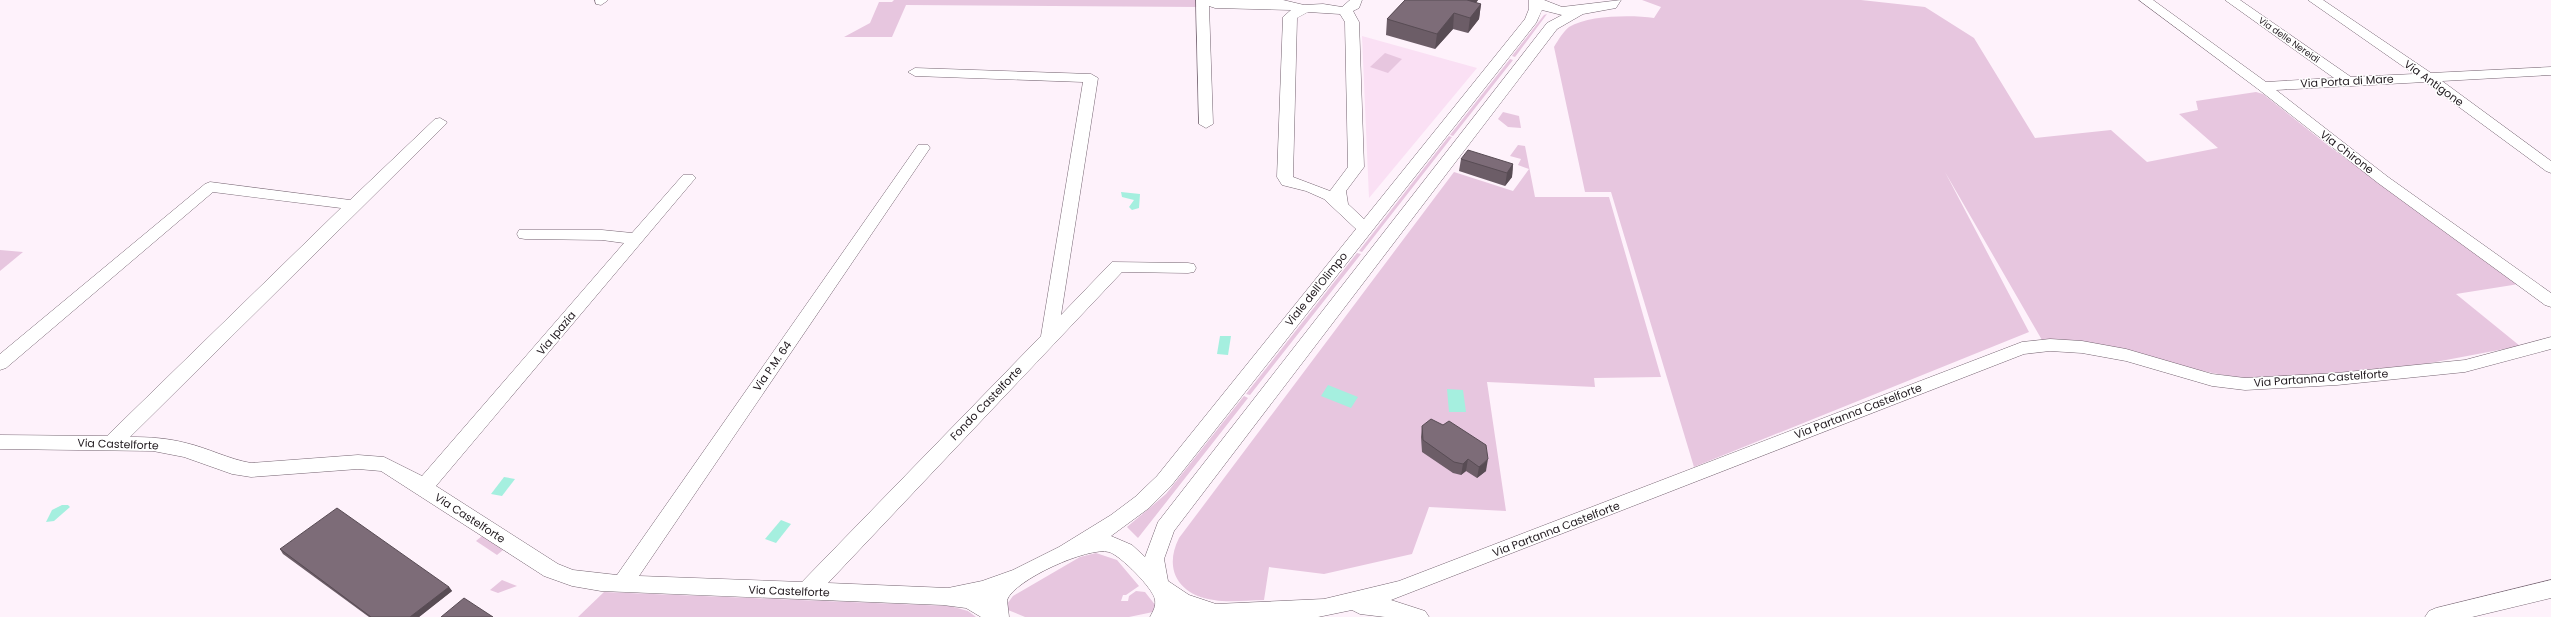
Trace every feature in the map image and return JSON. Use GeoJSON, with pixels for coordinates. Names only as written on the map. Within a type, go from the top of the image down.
{"type":"FeatureCollection","features":[{"type":"Feature","properties":{"kind":"street"},"geometry":{"type":"LineString","coordinates":[[1202,0],[1206,124]]}},
{"type":"Feature","properties":{"kind":"street"},"geometry":{"type":"LineString","coordinates":[[1208,0],[1215,4],[1283,4],[1303,9],[1344,11],[1349,14],[1352,22],[1356,167],[1338,191],[1340,205]]}},
{"type":"Feature","properties":{"kind":"street"},"geometry":{"type":"LineString","coordinates":[[1344,11],[1354,5],[1356,0]]}},
{"type":"Feature","properties":{"kind":"street"},"geometry":{"type":"LineString","coordinates":[[1536,0],[1552,10],[1580,10],[1611,5],[1615,0]]}},
{"type":"Feature","properties":{"kind":"street","name":"Viale dell'Olimpo"},"geometry":{"type":"LineString","coordinates":[[1066,552],[1119,521],[1154,492],[1531,20],[1536,9],[1536,0]]}},
{"type":"Feature","properties":{"kind":"street","name":"Via Chirone"},"geometry":{"type":"LineString","coordinates":[[2145,0],[2263,86],[2331,142],[2551,301]]}},
{"type":"Feature","properties":{"kind":"street","name":"Via delle Nereidi"},"geometry":{"type":"LineString","coordinates":[[2231,0],[2346,80]]}},
{"type":"Feature","properties":{"kind":"street","name":"Via Antigone"},"geometry":{"type":"LineString","coordinates":[[2314,0],[2426,76],[2551,168]]}},
{"type":"Feature","properties":{"kind":"street"},"geometry":{"type":"LineString","coordinates":[[1303,9],[1295,12],[1290,17],[1285,177],[1287,182],[1312,188],[1330,196],[1365,228]]}},
{"type":"Feature","properties":{"kind":"street"},"geometry":{"type":"LineString","coordinates":[[1161,617],[1166,609],[1166,600],[1159,586],[1154,560],[1159,540],[1174,515],[1552,26],[1580,10]]}},
{"type":"Feature","properties":{"kind":"street","name":"Via Porta di Mare"},"geometry":{"type":"LineString","coordinates":[[2263,86],[2346,80],[2551,71]]}},
{"type":"Feature","properties":{"kind":"street"},"geometry":{"type":"LineString","coordinates":[[915,72],[1091,78],[1049,338]]}},
{"type":"Feature","properties":{"kind":"street"},"geometry":{"type":"LineString","coordinates":[[112,443],[440,122]]}},
{"type":"Feature","properties":{"kind":"street","name":"Via P.M. 64"},"geometry":{"type":"LineString","coordinates":[[622,584],[923,148]]}},
{"type":"Feature","properties":{"kind":"street","name":"Via Ipazia"},"geometry":{"type":"LineString","coordinates":[[424,488],[688,178]]}},
{"type":"Feature","properties":{"kind":"street"},"geometry":{"type":"LineString","coordinates":[[0,364],[210,187],[354,205]]}},
{"type":"Feature","properties":{"kind":"street"},"geometry":{"type":"LineString","coordinates":[[525,234],[602,235],[636,239]]}},
{"type":"Feature","properties":{"kind":"street","name":"Fondo Castelforte"},"geometry":{"type":"LineString","coordinates":[[806,592],[1118,266],[1188,268]]}},
{"type":"Feature","properties":{"kind":"street","name":"Via Partanna Castelforte"},"geometry":{"type":"LineString","coordinates":[[1180,617],[1287,611],[1342,605],[1418,582],[2022,348],[2050,345],[2082,347],[2134,357],[2212,380],[2246,384],[2338,379],[2464,366],[2551,343]]}},
{"type":"Feature","properties":{"kind":"street","name":"Via Castelforte"},"geometry":{"type":"LineString","coordinates":[[0,442],[153,444],[186,450],[232,467],[251,470],[376,463],[395,469],[551,570],[586,581],[806,592],[943,596],[970,600],[997,617]]}},
{"type":"Feature","properties":{"kind":"street"},"geometry":{"type":"LineString","coordinates":[[997,617],[996,601],[1002,591],[1031,571],[1066,552],[1092,543],[1111,544],[1128,554],[1159,586],[1188,604],[1220,614]]}},
{"type":"Feature","properties":{"kind":"street","name":"Via Castelforte"},"geometry":{"type":"LineString","coordinates":[[943,596],[984,589],[1031,571]]}},
{"type":"Feature","properties":{"kind":"street"},"geometry":{"type":"LineString","coordinates":[[2436,617],[2487,611],[2551,589]]}},
{"type":"Feature","properties":{"kind":"street"},"geometry":{"type":"LineString","coordinates":[[1342,605],[1367,605],[1393,613],[1418,617]]}},
{"type":"Feature","properties":{"kind":"shaded area"},"geometry":{"type":"Polygon","coordinates":[[[894,0],[1198,0],[1199,7],[906,5],[892,37],[844,37],[870,23],[879,2],[892,2],[894,0]]]}},
{"type":"Feature","properties":{"kind":"shaded area"},"geometry":{"type":"Polygon","coordinates":[[[1642,0],[1861,0],[1925,7],[1974,38],[2035,138],[2111,130],[2147,162],[2218,148],[2179,114],[2198,110],[2196,101],[2256,92],[2263,94],[2330,147],[2519,284],[2456,294],[2520,346],[2409,367],[2320,376],[2244,379],[2042,340],[1945,172],[2029,332],[1694,467],[1611,192],[1585,192],[1554,47],[1567,29],[1577,23],[1611,17],[1634,16],[1654,18],[1661,7],[1642,0]]]}},
{"type":"Feature","properties":{"kind":"shaded area"},"geometry":{"type":"Polygon","coordinates":[[[1547,14],[1515,57],[1512,56],[1544,15],[1547,14]]]}},
{"type":"Feature","properties":{"kind":"shaded area"},"geometry":{"type":"Polygon","coordinates":[[[1362,36],[1477,68],[1369,198],[1362,36]]]}},
{"type":"Feature","properties":{"kind":"shaded area"},"geometry":{"type":"Polygon","coordinates":[[[1385,53],[1402,59],[1388,73],[1370,67],[1385,53]]]}},
{"type":"Feature","properties":{"kind":"shaded area"},"geometry":{"type":"Polygon","coordinates":[[[1510,59],[1513,60],[1453,136],[1450,135],[1510,59]]]}},
{"type":"Feature","properties":{"kind":"shaded area"},"geometry":{"type":"Polygon","coordinates":[[[1503,112],[1519,116],[1521,128],[1508,127],[1498,119],[1503,112]]]}},
{"type":"Feature","properties":{"kind":"shaded area"},"geometry":{"type":"Polygon","coordinates":[[[1449,136],[1452,137],[1362,252],[1359,251],[1449,136]]]}},
{"type":"Feature","properties":{"kind":"shaded area"},"geometry":{"type":"Polygon","coordinates":[[[1518,145],[1525,146],[1535,197],[1609,197],[1661,377],[1594,378],[1595,387],[1487,382],[1506,511],[1429,507],[1412,554],[1324,574],[1269,567],[1264,600],[1220,601],[1202,597],[1183,587],[1177,579],[1173,560],[1174,550],[1179,538],[1454,172],[1513,191],[1529,169],[1518,165],[1521,159],[1510,156],[1518,145]]]}},
{"type":"Feature","properties":{"kind":"shaded area"},"geometry":{"type":"Polygon","coordinates":[[[1121,192],[1140,194],[1139,208],[1132,210],[1129,207],[1134,200],[1122,197],[1121,192]]]}},
{"type":"Feature","properties":{"kind":"shaded area"},"geometry":{"type":"Polygon","coordinates":[[[0,250],[23,252],[0,271],[0,250]]]}},
{"type":"Feature","properties":{"kind":"shaded area"},"geometry":{"type":"Polygon","coordinates":[[[1357,253],[1361,254],[1250,395],[1246,394],[1357,253]]]}},
{"type":"Feature","properties":{"kind":"shaded area"},"geometry":{"type":"Polygon","coordinates":[[[1220,336],[1231,336],[1228,355],[1217,354],[1220,336]]]}},
{"type":"Feature","properties":{"kind":"shaded area"},"geometry":{"type":"Polygon","coordinates":[[[1328,385],[1358,397],[1351,408],[1321,396],[1328,385]]]}},
{"type":"Feature","properties":{"kind":"shaded area"},"geometry":{"type":"Polygon","coordinates":[[[1447,389],[1463,390],[1466,412],[1449,412],[1447,389]]]}},
{"type":"Feature","properties":{"kind":"shaded area"},"geometry":{"type":"Polygon","coordinates":[[[1244,396],[1248,398],[1138,538],[1127,527],[1166,494],[1244,396]]]}},
{"type":"Feature","properties":{"kind":"shaded area"},"geometry":{"type":"Polygon","coordinates":[[[504,477],[515,479],[502,496],[491,494],[504,477]]]}},
{"type":"Feature","properties":{"kind":"shaded area"},"geometry":{"type":"Polygon","coordinates":[[[62,505],[68,505],[70,507],[54,521],[46,522],[52,510],[62,505]]]}},
{"type":"Feature","properties":{"kind":"shaded area"},"geometry":{"type":"Polygon","coordinates":[[[781,520],[791,524],[776,543],[765,539],[781,520]]]}},
{"type":"Feature","properties":{"kind":"shaded area"},"geometry":{"type":"Polygon","coordinates":[[[482,536],[503,550],[497,555],[476,541],[482,536]]]}},
{"type":"Feature","properties":{"kind":"shaded area"},"geometry":{"type":"Polygon","coordinates":[[[1096,553],[1117,560],[1139,586],[1126,595],[1123,595],[1121,601],[1128,601],[1129,596],[1136,591],[1145,592],[1156,606],[1153,612],[1129,617],[1025,617],[1008,610],[1007,604],[1013,596],[1080,557],[1096,553]]]}},
{"type":"Feature","properties":{"kind":"shaded area"},"geometry":{"type":"Polygon","coordinates":[[[502,580],[517,586],[498,593],[490,590],[502,580]]]}},
{"type":"Feature","properties":{"kind":"shaded area"},"geometry":{"type":"Polygon","coordinates":[[[604,592],[950,606],[968,611],[976,617],[578,617],[604,592]]]}},
{"type":"Feature","properties":{"kind":"building"},"geometry":{"type":"Polygon","coordinates":[[[1405,0],[1467,0],[1481,4],[1470,18],[1454,13],[1437,34],[1387,19],[1405,0]]]}},
{"type":"Feature","properties":{"kind":"building"},"geometry":{"type":"Polygon","coordinates":[[[1468,150],[1513,164],[1507,173],[1461,159],[1468,150]]]}},
{"type":"Feature","properties":{"kind":"building"},"geometry":{"type":"Polygon","coordinates":[[[1431,419],[1443,425],[1449,421],[1486,445],[1488,459],[1479,467],[1468,459],[1463,464],[1454,462],[1423,440],[1422,426],[1431,419]]]}},
{"type":"Feature","properties":{"kind":"building"},"geometry":{"type":"Polygon","coordinates":[[[337,508],[449,587],[410,617],[371,617],[280,549],[337,508]]]}},
{"type":"Feature","properties":{"kind":"building"},"geometry":{"type":"Polygon","coordinates":[[[464,598],[493,617],[441,617],[464,598]]]}}]}
